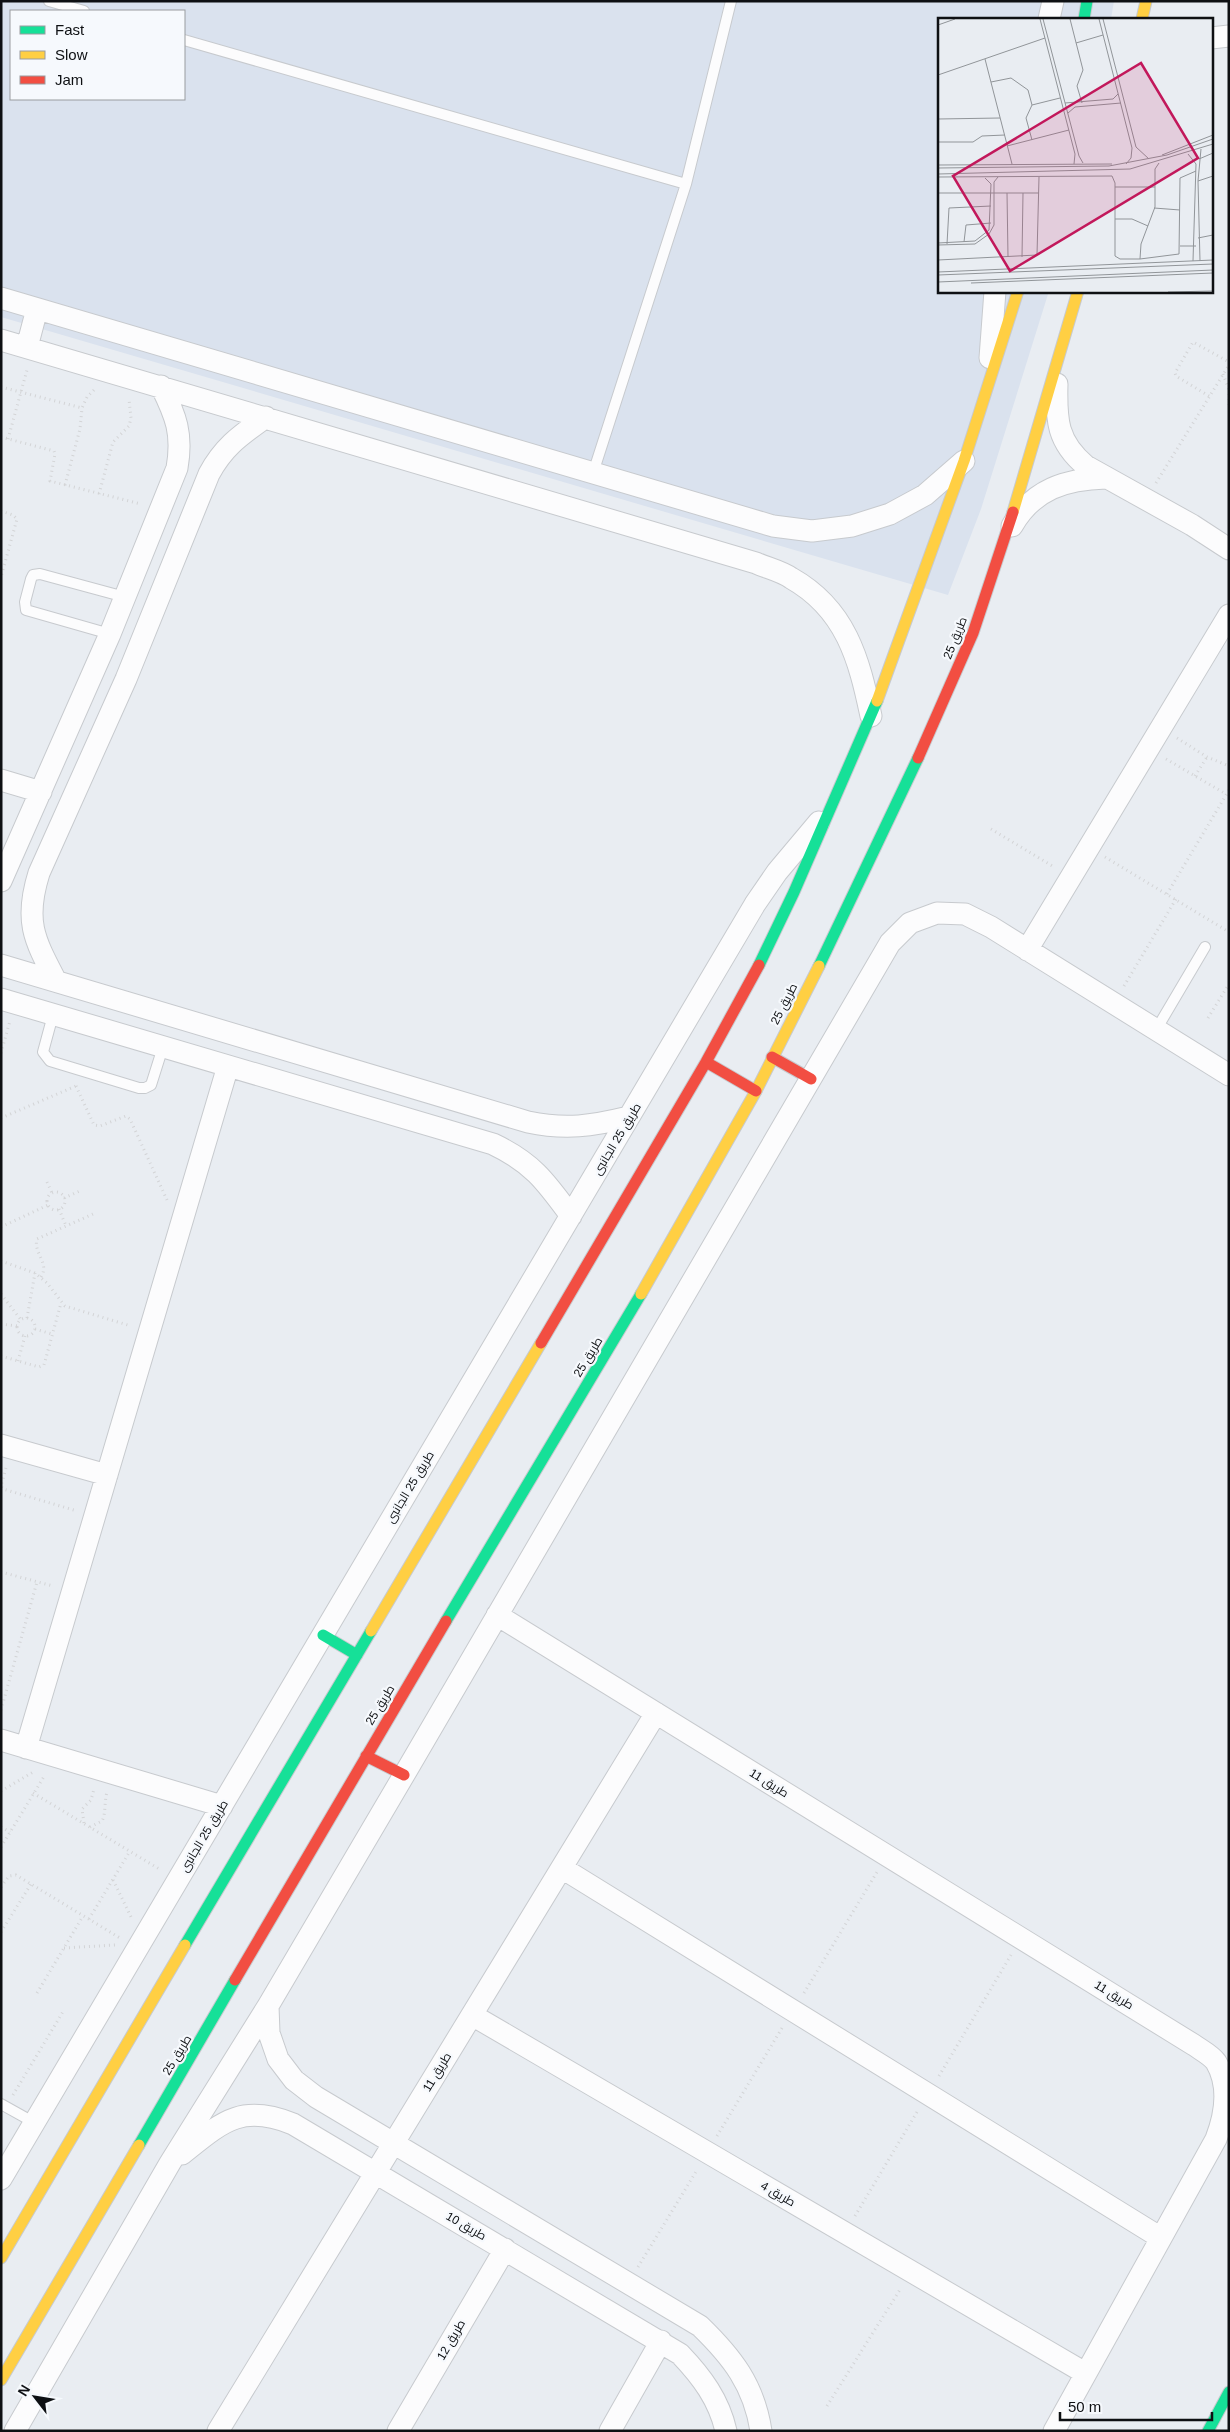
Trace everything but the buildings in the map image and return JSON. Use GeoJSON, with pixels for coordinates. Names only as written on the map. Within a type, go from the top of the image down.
{"type":"FeatureCollection","features":[{"type":"Feature","properties":{"kind":"street"},"geometry":{"type":"LineString","coordinates":[[1049,18],[1053,1]]}},
{"type":"Feature","properties":{"kind":"street"},"geometry":{"type":"LineString","coordinates":[[1084,18],[1087,1]]}},
{"type":"Feature","properties":{"kind":"street"},"geometry":{"type":"LineString","coordinates":[[1142,18],[1146,1]]}},
{"type":"Feature","properties":{"kind":"street"},"geometry":{"type":"LineString","coordinates":[[1212,38],[1229,36]]}},
{"type":"Feature","properties":{"kind":"street"},"geometry":{"type":"LineString","coordinates":[[990,381],[990,338],[995,292]]}},
{"type":"Feature","properties":{"kind":"street"},"geometry":{"type":"LineString","coordinates":[[1,2258],[706,1062],[752,978],[834,805],[871,716],[964,460],[1018,292]]}},
{"type":"Feature","properties":{"kind":"street","name":"طريق 25"},"geometry":{"type":"LineString","coordinates":[[1,2380],[366,1756],[624,1324],[756,1091],[836,932],[941,710],[973,633],[1005,538],[1078,292]]}},
{"type":"Feature","properties":{"kind":"street"},"geometry":{"type":"LineString","coordinates":[[1,298],[773,526],[812,531],[852,526],[890,514],[925,495],[964,460]]}},
{"type":"Feature","properties":{"kind":"street"},"geometry":{"type":"LineString","coordinates":[[30,348],[37,310]]}},
{"type":"Feature","properties":{"kind":"street"},"geometry":{"type":"LineString","coordinates":[[1,340],[746,560],[791,577],[822,600],[846,631],[860,666],[871,716]]}},
{"type":"Feature","properties":{"kind":"street"},"geometry":{"type":"LineString","coordinates":[[1057,367],[1057,419],[1062,438],[1072,455],[1106,478],[1229,549]]}},
{"type":"Feature","properties":{"kind":"street"},"geometry":{"type":"LineString","coordinates":[[1,882],[110,634],[177,468],[180,447],[178,427],[161,386]]}},
{"type":"Feature","properties":{"kind":"street"},"geometry":{"type":"LineString","coordinates":[[56,981],[38,947],[31,923],[32,898],[39,873],[126,678],[209,474],[218,457],[232,442],[266,417]]}},
{"type":"Feature","properties":{"kind":"street"},"geometry":{"type":"LineString","coordinates":[[1005,538],[1018,516],[1035,498],[1056,486],[1080,478],[1106,478]]}},
{"type":"Feature","properties":{"kind":"street"},"geometry":{"type":"LineString","coordinates":[[1027,950],[1229,615]]}},
{"type":"Feature","properties":{"kind":"street"},"geometry":{"type":"LineString","coordinates":[[1,780],[42,792]]}},
{"type":"Feature","properties":{"kind":"street","name":"طريق 25 الجانبى"},"geometry":{"type":"LineString","coordinates":[[1,2180],[137,1944],[222,1806],[760,896],[788,857],[834,805]]}},
{"type":"Feature","properties":{"kind":"street"},"geometry":{"type":"LineString","coordinates":[[15,2431],[170,2163],[268,2006],[404,1775],[890,943],[910,923],[937,913],[965,914],[1027,950],[1229,1075]]}},
{"type":"Feature","properties":{"kind":"street"},"geometry":{"type":"LineString","coordinates":[[1,965],[528,1122],[568,1128],[588,1126],[629,1117]]}},
{"type":"Feature","properties":{"kind":"street"},"geometry":{"type":"LineString","coordinates":[[8,1002],[493,1144],[515,1154],[534,1169],[571,1216]]}},
{"type":"Feature","properties":{"kind":"street"},"geometry":{"type":"LineString","coordinates":[[772,1057],[811,1079]]}},
{"type":"Feature","properties":{"kind":"street"},"geometry":{"type":"LineString","coordinates":[[706,1062],[756,1091]]}},
{"type":"Feature","properties":{"kind":"street"},"geometry":{"type":"LineString","coordinates":[[26,1748],[228,1066]]}},
{"type":"Feature","properties":{"kind":"street"},"geometry":{"type":"LineString","coordinates":[[6,1447],[107,1475]]}},
{"type":"Feature","properties":{"kind":"street","name":"طريق 11"},"geometry":{"type":"LineString","coordinates":[[498,1615],[1194,2045],[1215,2062],[1227,2086],[1226,2112],[1216,2139],[1054,2431]]}},
{"type":"Feature","properties":{"kind":"street"},"geometry":{"type":"LineString","coordinates":[[323,1635],[357,1655]]}},
{"type":"Feature","properties":{"kind":"street","name":"طريق 11"},"geometry":{"type":"LineString","coordinates":[[218,2431],[656,1713]]}},
{"type":"Feature","properties":{"kind":"street"},"geometry":{"type":"LineString","coordinates":[[1,1740],[54,1759],[106,1771],[222,1806]]}},
{"type":"Feature","properties":{"kind":"street"},"geometry":{"type":"LineString","coordinates":[[366,1756],[404,1775]]}},
{"type":"Feature","properties":{"kind":"street"},"geometry":{"type":"LineString","coordinates":[[562,1868],[1161,2238]]}},
{"type":"Feature","properties":{"kind":"street"},"geometry":{"type":"LineString","coordinates":[[268,2006],[269,2033],[278,2059],[294,2080],[316,2097],[700,2326],[727,2352],[747,2384],[761,2431]]}},
{"type":"Feature","properties":{"kind":"street","name":"طريق 4"},"geometry":{"type":"LineString","coordinates":[[472,2015],[1085,2373]]}},
{"type":"Feature","properties":{"kind":"street","name":"طريق 10"},"geometry":{"type":"LineString","coordinates":[[170,2163],[228,2120],[250,2114],[272,2116],[293,2124],[680,2354],[700,2375],[716,2399],[726,2431]]}},
{"type":"Feature","properties":{"kind":"street","name":"طريق 12"},"geometry":{"type":"LineString","coordinates":[[398,2431],[505,2249]]}},
{"type":"Feature","properties":{"kind":"street"},"geometry":{"type":"LineString","coordinates":[[680,2354],[700,2326]]}},
{"type":"Feature","properties":{"kind":"street"},"geometry":{"type":"LineString","coordinates":[[610,2431],[661,2341]]}},
{"type":"Feature","properties":{"kind":"street"},"geometry":{"type":"LineString","coordinates":[[1208,2431],[1229,2392]]}},
{"type":"Feature","properties":{"kind":"lane"},"geometry":{"type":"LineString","coordinates":[[49,1],[80,10]]}},
{"type":"Feature","properties":{"kind":"lane"},"geometry":{"type":"LineString","coordinates":[[593,473],[686,184],[731,1]]}},
{"type":"Feature","properties":{"kind":"lane"},"geometry":{"type":"LineString","coordinates":[[185,40],[686,184]]}},
{"type":"Feature","properties":{"kind":"lane"},"geometry":{"type":"LineString","coordinates":[[110,634],[26,610],[25,602],[31,579],[33,576],[40,574],[125,597]]}},
{"type":"Feature","properties":{"kind":"lane"},"geometry":{"type":"LineString","coordinates":[[1156,1030],[1205,947]]}},
{"type":"Feature","properties":{"kind":"lane"},"geometry":{"type":"LineString","coordinates":[[53,1015],[44,1046],[46,1057],[50,1061],[99,1076],[145,1088],[151,1085],[154,1079],[163,1047]]}},
{"type":"Feature","properties":{"kind":"lane"},"geometry":{"type":"LineString","coordinates":[[4,2105],[35,2122]]}},
{"type":"Feature","properties":{"kind":"path"},"geometry":{"type":"LineString","coordinates":[[1146,500],[1229,363],[1195,342],[1175,373],[1176,376],[1209,396]]}},
{"type":"Feature","properties":{"kind":"path"},"geometry":{"type":"LineString","coordinates":[[8,439],[21,392],[30,348]]}},
{"type":"Feature","properties":{"kind":"path"},"geometry":{"type":"LineString","coordinates":[[1223,373],[1229,390]]}},
{"type":"Feature","properties":{"kind":"path"},"geometry":{"type":"LineString","coordinates":[[65,485],[80,429],[82,408],[87,396],[118,374],[130,402],[131,418],[129,426],[113,442],[99,494]]}},
{"type":"Feature","properties":{"kind":"path"},"geometry":{"type":"LineString","coordinates":[[1,388],[82,408]]}},
{"type":"Feature","properties":{"kind":"path"},"geometry":{"type":"LineString","coordinates":[[1229,394],[1229,406]]}},
{"type":"Feature","properties":{"kind":"path"},"geometry":{"type":"LineString","coordinates":[[1,437],[54,451],[55,454],[49,479],[65,485],[160,509]]}},
{"type":"Feature","properties":{"kind":"path"},"geometry":{"type":"LineString","coordinates":[[1,511],[13,514],[17,519],[1,577]]}},
{"type":"Feature","properties":{"kind":"path"},"geometry":{"type":"LineString","coordinates":[[1161,728],[1208,757],[1229,766]]}},
{"type":"Feature","properties":{"kind":"path"},"geometry":{"type":"LineString","coordinates":[[1149,748],[1226,794]]}},
{"type":"Feature","properties":{"kind":"path"},"geometry":{"type":"LineString","coordinates":[[1195,776],[1208,757]]}},
{"type":"Feature","properties":{"kind":"path"},"geometry":{"type":"LineString","coordinates":[[1167,894],[1229,790]]}},
{"type":"Feature","properties":{"kind":"path"},"geometry":{"type":"LineString","coordinates":[[991,829],[1071,877]]}},
{"type":"Feature","properties":{"kind":"path"},"geometry":{"type":"LineString","coordinates":[[1089,847],[1229,932]]}},
{"type":"Feature","properties":{"kind":"path"},"geometry":{"type":"LineString","coordinates":[[1113,1003],[1176,900]]}},
{"type":"Feature","properties":{"kind":"path"},"geometry":{"type":"LineString","coordinates":[[1208,1018],[1229,984]]}},
{"type":"Feature","properties":{"kind":"path"},"geometry":{"type":"LineString","coordinates":[[1,1053],[8,1002]]}},
{"type":"Feature","properties":{"kind":"path"},"geometry":{"type":"LineString","coordinates":[[1,1118],[99,1076]]}},
{"type":"Feature","properties":{"kind":"path"},"geometry":{"type":"LineString","coordinates":[[76,1086],[94,1125],[100,1126],[126,1116],[130,1119],[180,1228]]}},
{"type":"Feature","properties":{"kind":"path"},"geometry":{"type":"LineString","coordinates":[[46,1182],[52,1193]]}},
{"type":"Feature","properties":{"kind":"path"},"geometry":{"type":"LineString","coordinates":[[64,1198],[82,1190]]}},
{"type":"Feature","properties":{"kind":"path"},"geometry":{"type":"LineString","coordinates":[[52,1193],[61,1194],[64,1198]]}},
{"type":"Feature","properties":{"kind":"path"},"geometry":{"type":"LineString","coordinates":[[48,1205],[47,1200],[52,1193]]}},
{"type":"Feature","properties":{"kind":"path"},"geometry":{"type":"LineString","coordinates":[[59,1209],[63,1206],[64,1198]]}},
{"type":"Feature","properties":{"kind":"path"},"geometry":{"type":"LineString","coordinates":[[48,1205],[51,1208],[59,1209]]}},
{"type":"Feature","properties":{"kind":"path"},"geometry":{"type":"LineString","coordinates":[[1,1228],[48,1205]]}},
{"type":"Feature","properties":{"kind":"path"},"geometry":{"type":"LineString","coordinates":[[59,1209],[66,1226]]}},
{"type":"Feature","properties":{"kind":"path"},"geometry":{"type":"LineString","coordinates":[[41,1278],[44,1264],[36,1242],[39,1238],[93,1214]]}},
{"type":"Feature","properties":{"kind":"path"},"geometry":{"type":"LineString","coordinates":[[1,1261],[34,1273],[41,1278],[61,1303],[150,1331]]}},
{"type":"Feature","properties":{"kind":"path"},"geometry":{"type":"LineString","coordinates":[[27,1318],[34,1273]]}},
{"type":"Feature","properties":{"kind":"path"},"geometry":{"type":"LineString","coordinates":[[1,1294],[21,1320]]}},
{"type":"Feature","properties":{"kind":"path"},"geometry":{"type":"LineString","coordinates":[[1,1356],[39,1367],[44,1365],[61,1303]]}},
{"type":"Feature","properties":{"kind":"path"},"geometry":{"type":"LineString","coordinates":[[17,1326],[21,1320],[27,1318]]}},
{"type":"Feature","properties":{"kind":"path"},"geometry":{"type":"LineString","coordinates":[[27,1318],[35,1325],[35,1329]]}},
{"type":"Feature","properties":{"kind":"path"},"geometry":{"type":"LineString","coordinates":[[1,1324],[17,1326]]}},
{"type":"Feature","properties":{"kind":"path"},"geometry":{"type":"LineString","coordinates":[[17,1326],[20,1335],[25,1336],[29,1336],[35,1329]]}},
{"type":"Feature","properties":{"kind":"path"},"geometry":{"type":"LineString","coordinates":[[35,1329],[52,1334]]}},
{"type":"Feature","properties":{"kind":"path"},"geometry":{"type":"LineString","coordinates":[[18,1361],[25,1336]]}},
{"type":"Feature","properties":{"kind":"path"},"geometry":{"type":"LineString","coordinates":[[6,1447],[2,1482],[3,1490],[95,1516]]}},
{"type":"Feature","properties":{"kind":"path"},"geometry":{"type":"LineString","coordinates":[[1,1572],[73,1592]]}},
{"type":"Feature","properties":{"kind":"path"},"geometry":{"type":"LineString","coordinates":[[1,1710],[37,1582]]}},
{"type":"Feature","properties":{"kind":"path"},"geometry":{"type":"LineString","coordinates":[[1,1791],[54,1759]]}},
{"type":"Feature","properties":{"kind":"path"},"geometry":{"type":"LineString","coordinates":[[1,1847],[54,1759]]}},
{"type":"Feature","properties":{"kind":"path"},"geometry":{"type":"LineString","coordinates":[[84,1824],[82,1809],[91,1800],[106,1771]]}},
{"type":"Feature","properties":{"kind":"path"},"geometry":{"type":"LineString","coordinates":[[90,1827],[99,1824],[104,1818],[106,1771]]}},
{"type":"Feature","properties":{"kind":"path"},"geometry":{"type":"LineString","coordinates":[[33,1793],[178,1880]]}},
{"type":"Feature","properties":{"kind":"path"},"geometry":{"type":"LineString","coordinates":[[1,1827],[10,1832]]}},
{"type":"Feature","properties":{"kind":"path"},"geometry":{"type":"LineString","coordinates":[[89,1919],[130,1851]]}},
{"type":"Feature","properties":{"kind":"path"},"geometry":{"type":"LineString","coordinates":[[628,2284],[887,1856]]}},
{"type":"Feature","properties":{"kind":"path"},"geometry":{"type":"LineString","coordinates":[[1,1887],[12,1874],[83,1916],[137,1944]]}},
{"type":"Feature","properties":{"kind":"path"},"geometry":{"type":"LineString","coordinates":[[113,1879],[137,1944]]}},
{"type":"Feature","properties":{"kind":"path"},"geometry":{"type":"LineString","coordinates":[[1,1932],[31,1884]]}},
{"type":"Feature","properties":{"kind":"path"},"geometry":{"type":"LineString","coordinates":[[37,1993],[83,1916]]}},
{"type":"Feature","properties":{"kind":"path"},"geometry":{"type":"LineString","coordinates":[[64,1948],[137,1944]]}},
{"type":"Feature","properties":{"kind":"path"},"geometry":{"type":"LineString","coordinates":[[4,2105],[64,2010]]}},
{"type":"Feature","properties":{"kind":"path"},"geometry":{"type":"LineString","coordinates":[[827,2406],[911,2272]]}},
{"type":"Feature","properties":{"kind":"shaded area"},"geometry":{"type":"Polygon","coordinates":[[[1,1],[1114,1],[1111,18],[938,18],[938,292],[1049,292],[981,509],[948,595],[1,317],[1,1]]]}},
{"type":"Feature","properties":{"kind":"traffic: fast"},"geometry":{"type":"LineString","coordinates":[[1084,18],[1087,1]]}},
{"type":"Feature","properties":{"kind":"traffic: fast"},"geometry":{"type":"LineString","coordinates":[[759,965],[794,892],[877,701]]}},
{"type":"Feature","properties":{"kind":"traffic: fast"},"geometry":{"type":"LineString","coordinates":[[819,966],[918,758]]}},
{"type":"Feature","properties":{"kind":"traffic: fast"},"geometry":{"type":"LineString","coordinates":[[446,1621],[641,1294]]}},
{"type":"Feature","properties":{"kind":"traffic: fast"},"geometry":{"type":"LineString","coordinates":[[185,1945],[371,1631]]}},
{"type":"Feature","properties":{"kind":"traffic: fast"},"geometry":{"type":"LineString","coordinates":[[323,1635],[357,1655]]}},
{"type":"Feature","properties":{"kind":"traffic: fast"},"geometry":{"type":"LineString","coordinates":[[139,2145],[235,1980]]}},
{"type":"Feature","properties":{"kind":"traffic: fast"},"geometry":{"type":"LineString","coordinates":[[1208,2431],[1229,2392]]}},
{"type":"Feature","properties":{"kind":"traffic: slow"},"geometry":{"type":"LineString","coordinates":[[1142,18],[1146,1]]}},
{"type":"Feature","properties":{"kind":"traffic: slow"},"geometry":{"type":"LineString","coordinates":[[877,701],[964,461],[1018,292]]}},
{"type":"Feature","properties":{"kind":"traffic: slow"},"geometry":{"type":"LineString","coordinates":[[1013,512],[1078,292]]}},
{"type":"Feature","properties":{"kind":"traffic: slow"},"geometry":{"type":"LineString","coordinates":[[641,1294],[756,1091],[819,966]]}},
{"type":"Feature","properties":{"kind":"traffic: slow"},"geometry":{"type":"LineString","coordinates":[[371,1631],[541,1343]]}},
{"type":"Feature","properties":{"kind":"traffic: slow"},"geometry":{"type":"LineString","coordinates":[[1,2258],[185,1945]]}},
{"type":"Feature","properties":{"kind":"traffic: slow"},"geometry":{"type":"LineString","coordinates":[[1,2380],[139,2145]]}},
{"type":"Feature","properties":{"kind":"traffic: jam"},"geometry":{"type":"LineString","coordinates":[[918,758],[973,633],[1013,512]]}},
{"type":"Feature","properties":{"kind":"traffic: jam"},"geometry":{"type":"LineString","coordinates":[[541,1343],[706,1062],[759,965]]}},
{"type":"Feature","properties":{"kind":"traffic: jam"},"geometry":{"type":"LineString","coordinates":[[772,1057],[811,1079]]}},
{"type":"Feature","properties":{"kind":"traffic: jam"},"geometry":{"type":"LineString","coordinates":[[706,1062],[756,1091]]}},
{"type":"Feature","properties":{"kind":"traffic: jam"},"geometry":{"type":"LineString","coordinates":[[235,1980],[446,1621]]}},
{"type":"Feature","properties":{"kind":"traffic: jam"},"geometry":{"type":"LineString","coordinates":[[366,1756],[404,1775]]}}]}
